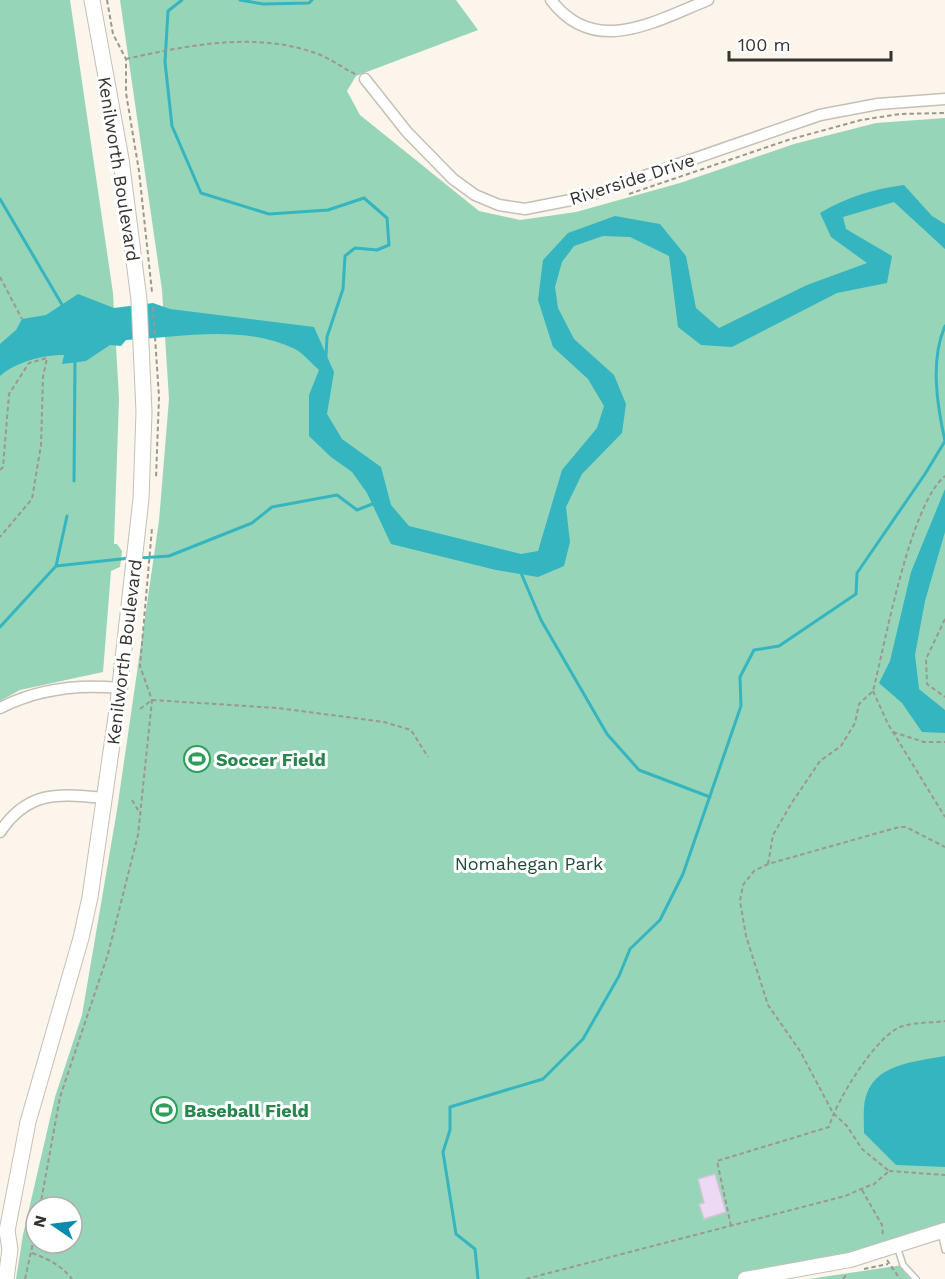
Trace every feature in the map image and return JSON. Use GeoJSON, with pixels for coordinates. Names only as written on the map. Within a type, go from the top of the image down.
{"type":"FeatureCollection","features":[{"type":"Feature","properties":{"kind":"main road","name":"Kenilworth Boulevard"},"geometry":{"type":"LineString","coordinates":[[6,1279],[10,1249],[2,1234],[28,1122],[81,938],[105,798],[119,688],[144,548],[144,450],[149,341],[146,300],[92,0]]}},
{"type":"Feature","properties":{"kind":"street"},"geometry":{"type":"LineString","coordinates":[[551,0],[569,19],[583,26],[606,32],[640,27],[708,0]]}},
{"type":"Feature","properties":{"kind":"street","name":"Riverside Drive"},"geometry":{"type":"LineString","coordinates":[[365,79],[407,132],[453,180],[475,195],[525,209],[581,198],[820,116],[878,104],[945,99]]}},
{"type":"Feature","properties":{"kind":"street"},"geometry":{"type":"LineString","coordinates":[[0,708],[26,697],[66,688],[119,688]]}},
{"type":"Feature","properties":{"kind":"street"},"geometry":{"type":"LineString","coordinates":[[0,832],[25,807],[52,795],[105,798]]}},
{"type":"Feature","properties":{"kind":"street"},"geometry":{"type":"LineString","coordinates":[[745,1279],[850,1260],[943,1231]]}},
{"type":"Feature","properties":{"kind":"lane"},"geometry":{"type":"LineString","coordinates":[[943,1231],[945,1250]]}},
{"type":"Feature","properties":{"kind":"lane"},"geometry":{"type":"LineString","coordinates":[[890,1248],[916,1279]]}},
{"type":"Feature","properties":{"kind":"path"},"geometry":{"type":"LineString","coordinates":[[107,0],[113,34],[126,59],[126,93],[140,171],[149,341]]}},
{"type":"Feature","properties":{"kind":"path"},"geometry":{"type":"LineString","coordinates":[[126,59],[186,46],[257,41],[318,54],[365,79]]}},
{"type":"Feature","properties":{"kind":"path"},"geometry":{"type":"LineString","coordinates":[[625,195],[788,140],[861,120],[900,114],[945,113]]}},
{"type":"Feature","properties":{"kind":"path"},"geometry":{"type":"LineString","coordinates":[[0,278],[22,319]]}},
{"type":"Feature","properties":{"kind":"path"},"geometry":{"type":"LineString","coordinates":[[0,470],[3,468],[9,394],[29,363],[47,358],[43,377],[41,445],[32,499],[0,537]]}},
{"type":"Feature","properties":{"kind":"path"},"geometry":{"type":"LineString","coordinates":[[768,864],[773,835],[791,804],[820,761],[841,746],[855,723],[859,704],[873,691],[910,541],[929,500],[945,476]]}},
{"type":"Feature","properties":{"kind":"path"},"geometry":{"type":"LineString","coordinates":[[42,1195],[60,1096],[108,954],[138,835],[152,700],[140,666],[141,570],[144,548]]}},
{"type":"Feature","properties":{"kind":"path"},"geometry":{"type":"LineString","coordinates":[[945,619],[926,659],[927,684],[945,697]]}},
{"type":"Feature","properties":{"kind":"path"},"geometry":{"type":"LineString","coordinates":[[873,691],[893,732],[945,817]]}},
{"type":"Feature","properties":{"kind":"path"},"geometry":{"type":"LineString","coordinates":[[140,709],[152,700],[278,708],[384,722],[411,730],[429,758]]}},
{"type":"Feature","properties":{"kind":"path"},"geometry":{"type":"LineString","coordinates":[[893,732],[924,742],[945,742]]}},
{"type":"Feature","properties":{"kind":"path"},"geometry":{"type":"LineString","coordinates":[[132,800],[141,815]]}},
{"type":"Feature","properties":{"kind":"path"},"geometry":{"type":"LineString","coordinates":[[945,848],[906,827],[899,826],[768,864],[754,871],[743,885],[740,901],[746,936],[768,1005],[800,1052],[833,1113],[847,1126],[862,1149],[889,1171],[945,1175]]}},
{"type":"Feature","properties":{"kind":"path"},"geometry":{"type":"LineString","coordinates":[[731,1226],[717,1161],[829,1127],[833,1113],[868,1058],[890,1033],[902,1026],[945,1021]]}},
{"type":"Feature","properties":{"kind":"path"},"geometry":{"type":"LineString","coordinates":[[526,1279],[845,1196],[873,1185],[889,1171]]}},
{"type":"Feature","properties":{"kind":"path"},"geometry":{"type":"LineString","coordinates":[[861,1189],[882,1225],[890,1248]]}},
{"type":"Feature","properties":{"kind":"path"},"geometry":{"type":"LineString","coordinates":[[25,1279],[31,1255]]}},
{"type":"Feature","properties":{"kind":"path"},"geometry":{"type":"LineString","coordinates":[[38,1255],[49,1259],[65,1270],[72,1279]]}},
{"type":"Feature","properties":{"kind":"path"},"geometry":{"type":"LineString","coordinates":[[857,1271],[888,1264],[900,1279]]}},
{"type":"Feature","properties":{"kind":"path"},"geometry":{"type":"LineString","coordinates":[[843,1279],[847,1273]]}},
{"type":"Feature","properties":{"kind":"green space"},"geometry":{"type":"Polygon","coordinates":[[[0,0],[70,0],[113,293],[119,399],[114,544],[117,544],[122,551],[120,567],[111,571],[103,672],[20,690],[0,701],[0,0]]]}},
{"type":"Feature","properties":{"kind":"green space","name":"Nomahegan Park"},"geometry":{"type":"Polygon","coordinates":[[[120,0],[456,0],[478,30],[356,76],[347,91],[360,115],[479,211],[520,220],[576,212],[680,183],[794,144],[876,123],[945,118],[945,1230],[850,1260],[736,1279],[16,1279],[24,1231],[24,1255],[84,1255],[84,1195],[32,1195],[55,1097],[82,1015],[117,810],[159,521],[169,399],[162,290],[120,0]]]}},
{"type":"Feature","properties":{"kind":"green space"},"geometry":{"type":"Polygon","coordinates":[[[903,1265],[916,1279],[809,1279],[903,1265]]]}},
{"type":"Feature","properties":{"kind":"water"},"geometry":{"type":"Polygon","coordinates":[[[904,185],[932,216],[945,224],[945,249],[894,202],[843,217],[846,229],[892,256],[887,283],[837,293],[732,347],[701,345],[678,327],[669,256],[630,237],[603,236],[574,246],[562,262],[555,287],[558,308],[574,339],[614,375],[626,404],[622,433],[582,474],[566,507],[570,542],[564,566],[538,577],[496,570],[391,544],[367,493],[352,472],[331,457],[309,436],[309,395],[319,370],[295,349],[275,341],[233,334],[126,340],[121,346],[110,345],[86,361],[62,364],[64,355],[47,356],[21,363],[0,376],[0,344],[16,330],[22,319],[46,315],[78,294],[114,308],[153,303],[170,309],[314,327],[334,372],[327,414],[342,439],[381,467],[391,505],[409,526],[521,554],[538,551],[562,470],[597,428],[604,406],[588,379],[553,347],[538,300],[543,260],[568,233],[615,216],[660,224],[686,256],[696,308],[719,328],[807,285],[867,263],[831,237],[820,213],[860,194],[904,185]]]}},
{"type":"Feature","properties":{"kind":"water"},"geometry":{"type":"Polygon","coordinates":[[[945,489],[945,532],[925,601],[915,655],[919,689],[945,710],[945,733],[922,732],[902,703],[879,683],[890,661],[911,572],[945,489]]]}},
{"type":"Feature","properties":{"kind":"water"},"geometry":{"type":"Polygon","coordinates":[[[945,1056],[945,1167],[896,1165],[864,1133],[864,1104],[870,1088],[877,1078],[897,1066],[945,1056]]]}},
{"type":"Feature","properties":{"kind":"building"},"geometry":{"type":"Polygon","coordinates":[[[715,1174],[726,1212],[704,1219],[699,1204],[704,1203],[698,1179],[715,1174]]]}},
{"type":"Feature","properties":{"kind":"waterway"},"geometry":{"type":"LineString","coordinates":[[182,0],[168,11],[165,62],[172,126],[201,193],[269,214],[328,210],[364,198],[387,218],[389,245],[377,250],[355,248],[345,256],[343,289],[327,337],[326,356]]}},
{"type":"Feature","properties":{"kind":"waterway"},"geometry":{"type":"LineString","coordinates":[[240,0],[263,4],[309,3],[312,0]]}},
{"type":"Feature","properties":{"kind":"waterway"},"geometry":{"type":"LineString","coordinates":[[0,199],[64,308]]}},
{"type":"Feature","properties":{"kind":"waterway"},"geometry":{"type":"LineString","coordinates":[[478,1279],[475,1249],[456,1234],[443,1152],[450,1130],[450,1107],[543,1079],[583,1039],[619,976],[630,949],[660,920],[683,874],[741,706],[740,677],[754,650],[779,646],[856,594],[857,573],[945,441],[936,383],[940,339],[945,326]]}},
{"type":"Feature","properties":{"kind":"waterway"},"geometry":{"type":"LineString","coordinates":[[74,481],[75,360]]}},
{"type":"Feature","properties":{"kind":"waterway"},"geometry":{"type":"LineString","coordinates":[[140,558],[169,556],[252,523],[272,507],[337,495],[357,510],[375,503]]}},
{"type":"Feature","properties":{"kind":"waterway"},"geometry":{"type":"LineString","coordinates":[[56,566],[67,516]]}},
{"type":"Feature","properties":{"kind":"waterway"},"geometry":{"type":"LineString","coordinates":[[0,627],[56,566],[130,558]]}},
{"type":"Feature","properties":{"kind":"waterway"},"geometry":{"type":"LineString","coordinates":[[521,573],[541,620],[607,734],[639,770],[710,797]]}},
{"type":"Feature","properties":{"kind":"place","name":"Soccer Field"},"geometry":{"type":"Point","coordinates":[197,759]}},
{"type":"Feature","properties":{"kind":"place","name":"Baseball Field"},"geometry":{"type":"Point","coordinates":[164,1110]}}]}
